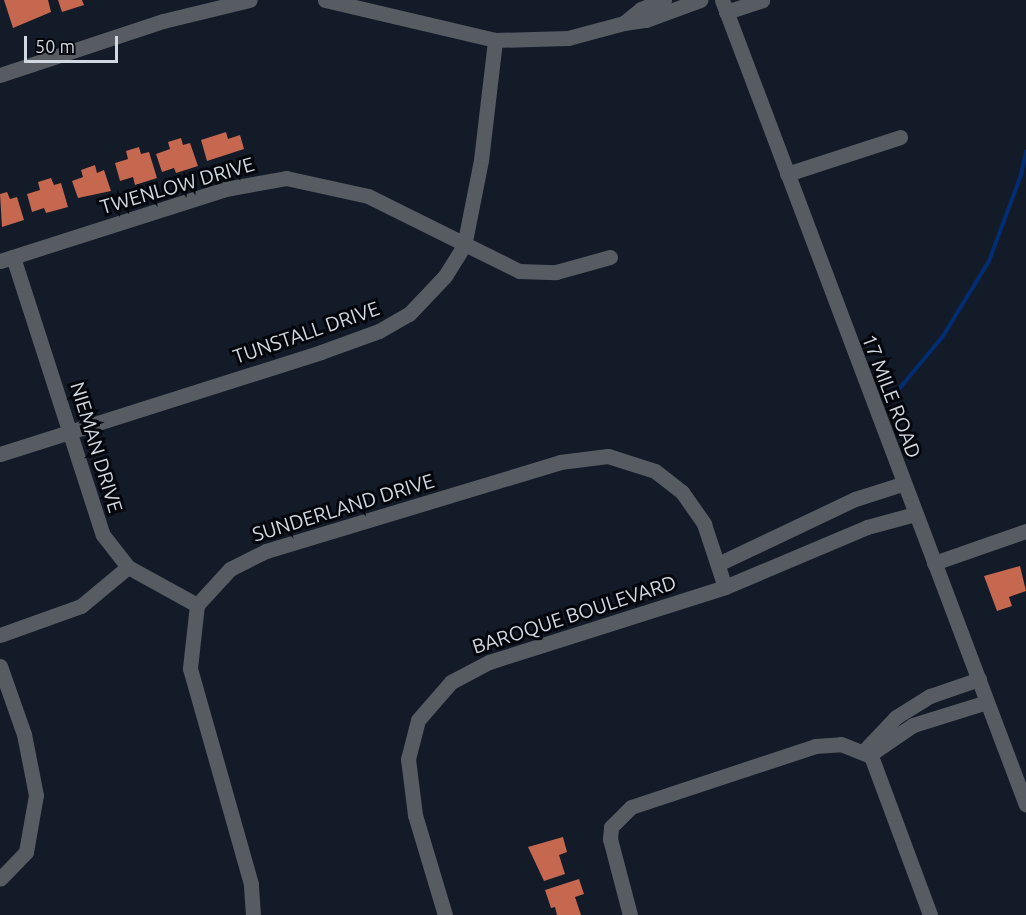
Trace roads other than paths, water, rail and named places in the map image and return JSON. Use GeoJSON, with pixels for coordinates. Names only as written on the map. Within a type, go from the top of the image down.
{"type":"FeatureCollection","features":[{"type":"Feature","properties":{"kind":"street"},"geometry":{"type":"LineString","coordinates":[[0,75],[163,21],[250,0]]}},
{"type":"Feature","properties":{"kind":"street"},"geometry":{"type":"LineString","coordinates":[[325,0],[495,39],[567,38],[624,23],[646,20],[700,0]]}},
{"type":"Feature","properties":{"kind":"street"},"geometry":{"type":"LineString","coordinates":[[624,23],[641,9],[664,0]]}},
{"type":"Feature","properties":{"kind":"street"},"geometry":{"type":"LineString","coordinates":[[724,6],[762,0]]}},
{"type":"Feature","properties":{"kind":"street","name":"17 MILE ROAD"},"geometry":{"type":"LineString","coordinates":[[724,6],[902,484],[1026,805]]}},
{"type":"Feature","properties":{"kind":"street","name":"TUNSTALL DRIVE"},"geometry":{"type":"LineString","coordinates":[[0,454],[379,331],[409,314],[428,296],[464,246],[481,160],[495,39]]}},
{"type":"Feature","properties":{"kind":"street"},"geometry":{"type":"LineString","coordinates":[[787,174],[900,137]]}},
{"type":"Feature","properties":{"kind":"street","name":"TWENLOW DRIVE"},"geometry":{"type":"LineString","coordinates":[[6,259],[225,189],[286,178],[320,183],[368,196],[464,246],[519,271],[539,273],[570,269],[610,257]]}},
{"type":"Feature","properties":{"kind":"street","name":"NIEMAN DRIVE"},"geometry":{"type":"LineString","coordinates":[[6,259],[71,431],[96,519],[128,567],[197,605]]}},
{"type":"Feature","properties":{"kind":"street","name":"SUNDERLAND DRIVE"},"geometry":{"type":"LineString","coordinates":[[197,605],[230,569],[266,551],[583,457],[629,460],[669,480],[682,492],[704,524],[725,587]]}},
{"type":"Feature","properties":{"kind":"street"},"geometry":{"type":"LineString","coordinates":[[718,564],[855,499],[902,484]]}},
{"type":"Feature","properties":{"kind":"street","name":"BAROQUE BOULEVARD"},"geometry":{"type":"LineString","coordinates":[[445,915],[414,815],[408,772],[412,736],[432,700],[451,682],[489,662],[725,587],[867,527],[915,514]]}},
{"type":"Feature","properties":{"kind":"street"},"geometry":{"type":"LineString","coordinates":[[934,563],[1026,531]]}},
{"type":"Feature","properties":{"kind":"street"},"geometry":{"type":"LineString","coordinates":[[0,635],[81,606],[128,567]]}},
{"type":"Feature","properties":{"kind":"street"},"geometry":{"type":"LineString","coordinates":[[197,605],[192,680],[250,884],[253,915]]}},
{"type":"Feature","properties":{"kind":"street"},"geometry":{"type":"LineString","coordinates":[[0,666],[24,734],[36,795],[26,852],[0,879]]}},
{"type":"Feature","properties":{"kind":"street"},"geometry":{"type":"LineString","coordinates":[[867,754],[896,717],[930,696],[979,679]]}},
{"type":"Feature","properties":{"kind":"street"},"geometry":{"type":"LineString","coordinates":[[867,754],[913,724],[987,702]]}},
{"type":"Feature","properties":{"kind":"street"},"geometry":{"type":"LineString","coordinates":[[630,915],[613,857],[611,827],[638,803],[815,746],[841,744],[867,754],[930,915]]}},
{"type":"Feature","properties":{"kind":"waterway"},"geometry":{"type":"LineString","coordinates":[[894,395],[943,336],[989,261],[1021,175],[1026,152]]}}]}
